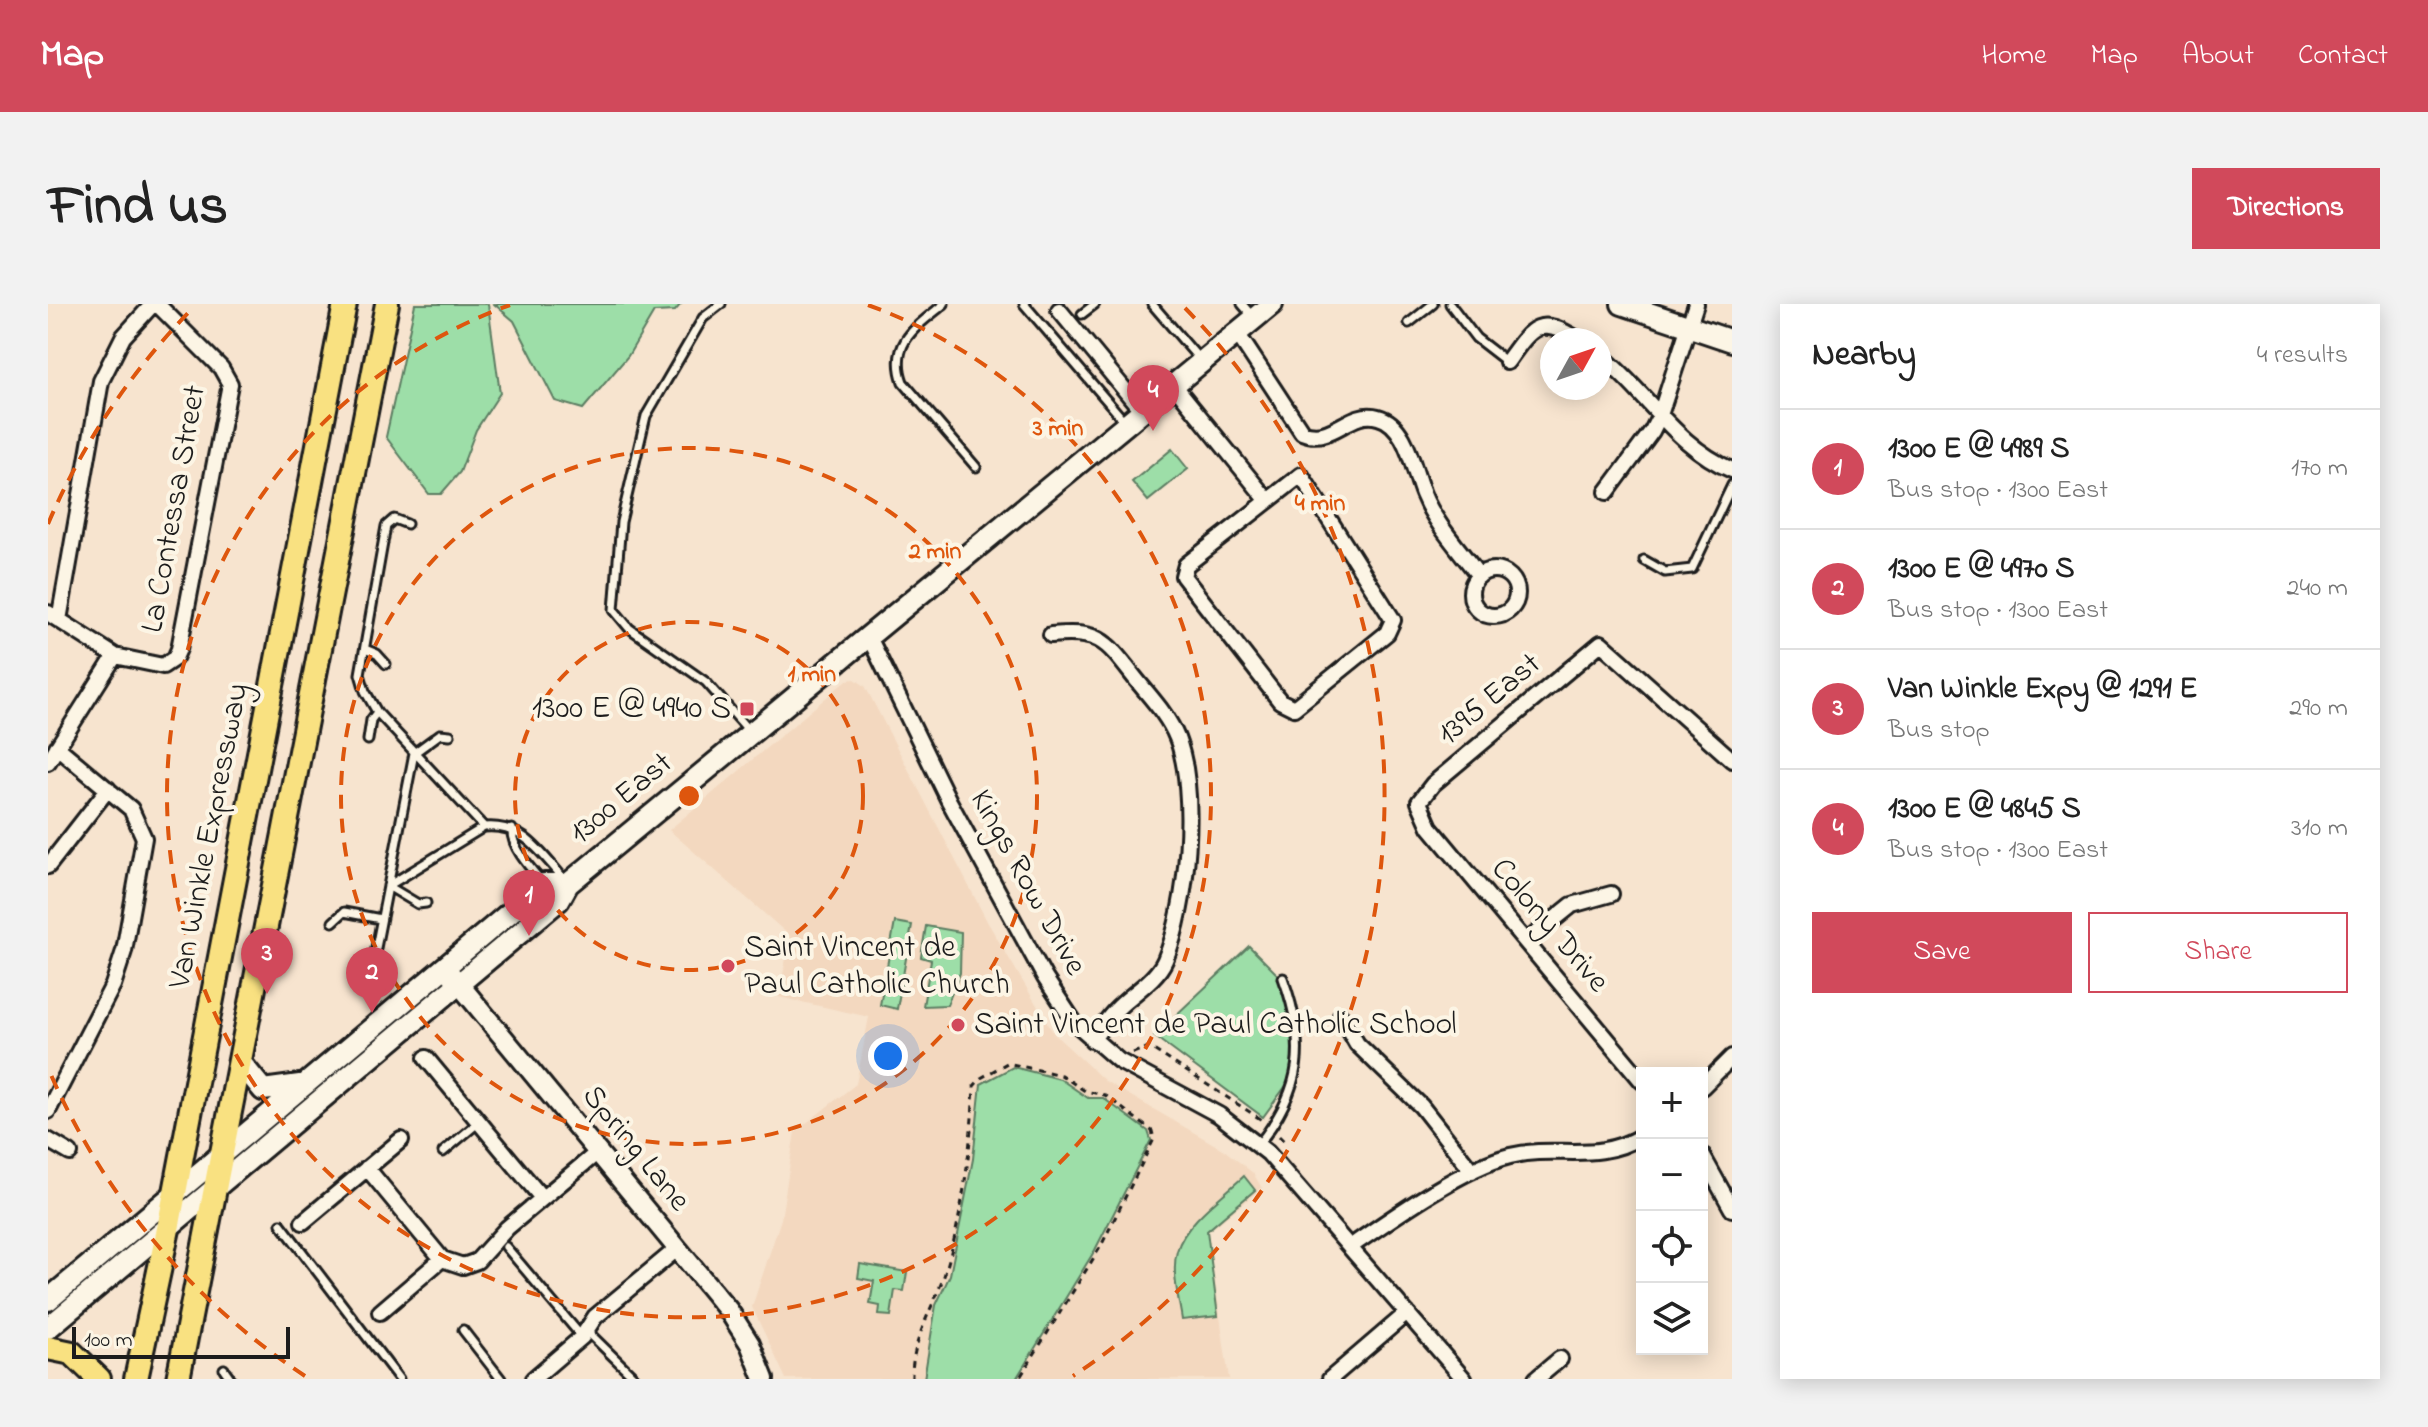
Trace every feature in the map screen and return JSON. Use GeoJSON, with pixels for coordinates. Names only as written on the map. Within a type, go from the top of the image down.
{"type":"FeatureCollection","features":[{"type":"Feature","properties":{"kind":"main road","name":"Van Winkle Expressway"},"geometry":{"type":"LineString","coordinates":[[136,1379],[168,1229],[345,304]]}},
{"type":"Feature","properties":{"kind":"main road"},"geometry":{"type":"LineString","coordinates":[[178,1379],[387,304]]}},
{"type":"Feature","properties":{"kind":"main road","name":"1300 East"},"geometry":{"type":"LineString","coordinates":[[48,1328],[559,900],[568,884],[1237,333],[1248,311],[1272,304]]}},
{"type":"Feature","properties":{"kind":"main road"},"geometry":{"type":"LineString","coordinates":[[1622,304],[1732,341]]}},
{"type":"Feature","properties":{"kind":"main road"},"geometry":{"type":"LineString","coordinates":[[48,1300],[544,884]]}},
{"type":"Feature","properties":{"kind":"main road","name":"1300 East"},"geometry":{"type":"LineString","coordinates":[[544,884],[568,884]]}},
{"type":"Feature","properties":{"kind":"main road"},"geometry":{"type":"LineString","coordinates":[[241,1063],[263,1090],[277,1091],[308,1082]]}},
{"type":"Feature","properties":{"kind":"main road"},"geometry":{"type":"LineString","coordinates":[[48,1348],[72,1353],[99,1379]]}},
{"type":"Feature","properties":{"kind":"street"},"geometry":{"type":"LineString","coordinates":[[54,617],[101,381],[123,337],[155,304]]}},
{"type":"Feature","properties":{"kind":"street","name":"La Contessa Street"},"geometry":{"type":"LineString","coordinates":[[54,617],[115,656],[163,666],[177,654],[229,392],[226,373],[155,304]]}},
{"type":"Feature","properties":{"kind":"street"},"geometry":{"type":"LineString","coordinates":[[1607,492],[1652,431],[1660,415],[1696,304]]}},
{"type":"Feature","properties":{"kind":"street"},"geometry":{"type":"LineString","coordinates":[[1057,307],[1135,418]]}},
{"type":"Feature","properties":{"kind":"street"},"geometry":{"type":"LineString","coordinates":[[1507,362],[1536,327],[1548,324],[1556,328]]}},
{"type":"Feature","properties":{"kind":"street"},"geometry":{"type":"LineString","coordinates":[[1237,333],[1302,432],[1323,435],[1370,415],[1387,420],[1395,427],[1428,506],[1479,576]]}},
{"type":"Feature","properties":{"kind":"street"},"geometry":{"type":"LineString","coordinates":[[1612,367],[1706,459],[1732,470]]}},
{"type":"Feature","properties":{"kind":"street"},"geometry":{"type":"LineString","coordinates":[[1174,385],[1268,501]]}},
{"type":"Feature","properties":{"kind":"street"},"geometry":{"type":"LineString","coordinates":[[1301,475],[1393,620],[1387,633],[1294,708],[1280,701],[1183,576],[1186,565],[1268,501],[1301,475]]}},
{"type":"Feature","properties":{"kind":"street"},"geometry":{"type":"LineString","coordinates":[[1051,635],[1089,634],[1108,645],[1172,727],[1180,747],[1187,786],[1183,872],[1168,951],[1158,972],[1116,1009],[1092,1040]]}},
{"type":"Feature","properties":{"kind":"street","name":"Kings Row Drive"},"geometry":{"type":"LineString","coordinates":[[868,635],[927,759],[1045,978],[1074,1022],[1092,1040],[1134,1070],[1219,1115],[1258,1145],[1464,1379]]}},
{"type":"Feature","properties":{"kind":"street","name":"1395 East"},"geometry":{"type":"LineString","coordinates":[[1419,802],[1433,784],[1601,643],[1732,760]]}},
{"type":"Feature","properties":{"kind":"street"},"geometry":{"type":"LineString","coordinates":[[48,762],[115,656]]}},
{"type":"Feature","properties":{"kind":"street"},"geometry":{"type":"LineString","coordinates":[[48,1111],[113,985],[144,838],[140,822],[108,789],[57,747]]}},
{"type":"Feature","properties":{"kind":"street"},"geometry":{"type":"LineString","coordinates":[[48,866],[108,789]]}},
{"type":"Feature","properties":{"kind":"street","name":"Colony Drive"},"geometry":{"type":"LineString","coordinates":[[1419,802],[1426,822],[1636,1074]]}},
{"type":"Feature","properties":{"kind":"street"},"geometry":{"type":"LineString","coordinates":[[1526,942],[1572,905],[1611,894]]}},
{"type":"Feature","properties":{"kind":"street","name":"Spring Lane"},"geometry":{"type":"LineString","coordinates":[[445,967],[737,1322],[764,1379]]}},
{"type":"Feature","properties":{"kind":"street"},"geometry":{"type":"LineString","coordinates":[[1341,1016],[1357,1044],[1421,1106],[1472,1171]]}},
{"type":"Feature","properties":{"kind":"street"},"geometry":{"type":"LineString","coordinates":[[1708,1081],[1732,1057]]}},
{"type":"Feature","properties":{"kind":"street"},"geometry":{"type":"LineString","coordinates":[[426,1058],[542,1198]]}},
{"type":"Feature","properties":{"kind":"street"},"geometry":{"type":"LineString","coordinates":[[1350,1247],[1472,1171],[1513,1155],[1552,1151],[1592,1153],[1636,1138]]}},
{"type":"Feature","properties":{"kind":"street"},"geometry":{"type":"LineString","coordinates":[[48,1140],[70,1153]]}},
{"type":"Feature","properties":{"kind":"street"},"geometry":{"type":"LineString","coordinates":[[303,1222],[401,1140]]}},
{"type":"Feature","properties":{"kind":"street"},"geometry":{"type":"LineString","coordinates":[[367,1168],[442,1259],[463,1266],[477,1261],[507,1228],[599,1151]]}},
{"type":"Feature","properties":{"kind":"street"},"geometry":{"type":"LineString","coordinates":[[1708,1166],[1732,1209]]}},
{"type":"Feature","properties":{"kind":"street"},"geometry":{"type":"LineString","coordinates":[[533,1379],[584,1334],[595,1317],[678,1248]]}},
{"type":"Feature","properties":{"kind":"street"},"geometry":{"type":"LineString","coordinates":[[380,1312],[442,1259]]}},
{"type":"Feature","properties":{"kind":"street"},"geometry":{"type":"LineString","coordinates":[[1330,1379],[1407,1313]]}},
{"type":"Feature","properties":{"kind":"street"},"geometry":{"type":"LineString","coordinates":[[1536,1379],[1560,1359]]}},
{"type":"Feature","properties":{"kind":"lane"},"geometry":{"type":"LineString","coordinates":[[721,304],[703,318],[646,416],[621,522],[614,610],[629,628],[706,682],[750,732]]}},
{"type":"Feature","properties":{"kind":"lane"},"geometry":{"type":"LineString","coordinates":[[944,304],[905,337],[898,357],[898,370],[903,382],[976,467]]}},
{"type":"Feature","properties":{"kind":"lane"},"geometry":{"type":"LineString","coordinates":[[1024,304],[1135,418]]}},
{"type":"Feature","properties":{"kind":"lane"},"geometry":{"type":"LineString","coordinates":[[1082,314],[1095,304]]}},
{"type":"Feature","properties":{"kind":"lane"},"geometry":{"type":"LineString","coordinates":[[1152,304],[1202,362]]}},
{"type":"Feature","properties":{"kind":"lane"},"geometry":{"type":"LineString","coordinates":[[1409,323],[1433,304]]}},
{"type":"Feature","properties":{"kind":"lane"},"geometry":{"type":"LineString","coordinates":[[1450,304],[1476,338],[1507,362]]}},
{"type":"Feature","properties":{"kind":"lane"},"geometry":{"type":"LineString","coordinates":[[1644,560],[1665,572],[1692,569],[1732,485]]}},
{"type":"Feature","properties":{"kind":"lane"},"geometry":{"type":"LineString","coordinates":[[407,524],[394,519],[386,526],[360,674],[377,712],[484,827]]}},
{"type":"Feature","properties":{"kind":"lane"},"geometry":{"type":"LineString","coordinates":[[365,649],[377,654],[386,664]]}},
{"type":"Feature","properties":{"kind":"lane"},"geometry":{"type":"LineString","coordinates":[[368,740],[377,712]]}},
{"type":"Feature","properties":{"kind":"lane"},"geometry":{"type":"LineString","coordinates":[[368,989],[414,753],[440,734],[450,735]]}},
{"type":"Feature","properties":{"kind":"lane"},"geometry":{"type":"LineString","coordinates":[[388,886],[484,827],[512,829],[533,844],[568,884]]}},
{"type":"Feature","properties":{"kind":"lane"},"geometry":{"type":"LineString","coordinates":[[512,829],[511,836],[523,858],[544,884]]}},
{"type":"Feature","properties":{"kind":"lane"},"geometry":{"type":"LineString","coordinates":[[388,886],[418,904],[426,903]]}},
{"type":"Feature","properties":{"kind":"lane"},"geometry":{"type":"LineString","coordinates":[[333,922],[344,912],[381,919]]}},
{"type":"Feature","properties":{"kind":"lane"},"geometry":{"type":"LineString","coordinates":[[1258,1145],[1290,1098],[1300,1050],[1297,1016],[1283,978]]}},
{"type":"Feature","properties":{"kind":"lane"},"geometry":{"type":"LineString","coordinates":[[443,1152],[479,1122]]}},
{"type":"Feature","properties":{"kind":"lane"},"geometry":{"type":"LineString","coordinates":[[281,1224],[399,1379]]}},
{"type":"Feature","properties":{"kind":"lane"},"geometry":{"type":"LineString","coordinates":[[506,1247],[584,1334],[636,1379]]}},
{"type":"Feature","properties":{"kind":"lane"},"geometry":{"type":"LineString","coordinates":[[463,1330],[501,1379]]}},
{"type":"Feature","properties":{"kind":"lane"},"geometry":{"type":"LineString","coordinates":[[224,1369],[231,1379]]}},
{"type":"Feature","properties":{"kind":"path"},"geometry":{"type":"LineString","coordinates":[[1133,1053],[1149,1047],[1253,1112],[1285,1142]]}},
{"type":"Feature","properties":{"kind":"path"},"geometry":{"type":"LineString","coordinates":[[912,1379],[911,1353],[949,1261],[966,1173],[974,1086],[981,1078],[1007,1063],[1061,1075],[1085,1091],[1105,1095],[1152,1131],[1154,1139],[1101,1246],[1019,1379]]}},
{"type":"Feature","properties":{"kind":"shaded area","name":"Saint Vincent de Paul Catholic School"},"geometry":{"type":"Polygon","coordinates":[[[855,679],[865,686],[988,923],[1054,1034],[1105,1081],[1224,1150],[1253,1173],[1262,1188],[1208,1232],[1229,1379],[786,1379],[752,1307],[781,1219],[795,1132],[856,1084],[869,1017],[779,997],[790,936],[669,830],[847,680],[855,679]]]}},
{"type":"Feature","properties":{"kind":"green space"},"geometry":{"type":"Polygon","coordinates":[[[415,304],[488,304],[500,393],[476,430],[460,472],[441,494],[429,494],[386,437],[415,304]]]}},
{"type":"Feature","properties":{"kind":"green space"},"geometry":{"type":"Polygon","coordinates":[[[494,304],[681,304],[675,311],[654,312],[628,356],[583,409],[555,401],[514,321],[494,304]]]}},
{"type":"Feature","properties":{"kind":"green space"},"geometry":{"type":"Polygon","coordinates":[[[1172,449],[1188,469],[1148,501],[1132,482],[1172,449]]]}},
{"type":"Feature","properties":{"kind":"green space"},"geometry":{"type":"Polygon","coordinates":[[[895,922],[912,925],[897,1009],[880,1005],[895,922]]]}},
{"type":"Feature","properties":{"kind":"green space"},"geometry":{"type":"Polygon","coordinates":[[[926,926],[961,932],[960,973],[947,1005],[923,1006],[931,960],[921,957],[926,926]]]}},
{"type":"Feature","properties":{"kind":"green space"},"geometry":{"type":"Polygon","coordinates":[[[1249,946],[1280,977],[1295,1019],[1293,1076],[1263,1117],[1154,1036],[1249,946]]]}},
{"type":"Feature","properties":{"kind":"green space"},"geometry":{"type":"Polygon","coordinates":[[[1013,1067],[1060,1079],[1088,1098],[1103,1098],[1148,1131],[1151,1140],[1095,1250],[1016,1379],[924,1379],[936,1305],[950,1275],[973,1159],[981,1084],[1013,1067]]]}},
{"type":"Feature","properties":{"kind":"green space"},"geometry":{"type":"Polygon","coordinates":[[[1244,1176],[1255,1190],[1207,1231],[1218,1316],[1182,1320],[1175,1268],[1181,1240],[1196,1220],[1244,1176]]]}},
{"type":"Feature","properties":{"kind":"green space"},"geometry":{"type":"Polygon","coordinates":[[[860,1264],[907,1272],[904,1291],[895,1290],[891,1316],[879,1315],[880,1306],[870,1304],[874,1281],[858,1278],[860,1264]]]}},
{"type":"Feature","properties":{"kind":"place","name":"1300 E @ 4845 S"},"geometry":{"type":"Point","coordinates":[1153,431]}},
{"type":"Feature","properties":{"kind":"place","name":"1300 E @ 4940 S"},"geometry":{"type":"Point","coordinates":[747,709]}},
{"type":"Feature","properties":{"kind":"place","name":"1300 E @ 4989 S"},"geometry":{"type":"Point","coordinates":[529,936]}},
{"type":"Feature","properties":{"kind":"place","name":"Saint Vincent de Paul Catholic Church"},"geometry":{"type":"Point","coordinates":[728,966]}},
{"type":"Feature","properties":{"kind":"place","name":"Van Winkle Expy @ 1291 E"},"geometry":{"type":"Point","coordinates":[267,994]}},
{"type":"Feature","properties":{"kind":"place","name":"1300 E @ 4970 S"},"geometry":{"type":"Point","coordinates":[372,1013]}},
{"type":"Feature","properties":{"kind":"place","name":"Saint Vincent de Paul Catholic School"},"geometry":{"type":"Point","coordinates":[958,1025]}}]}
